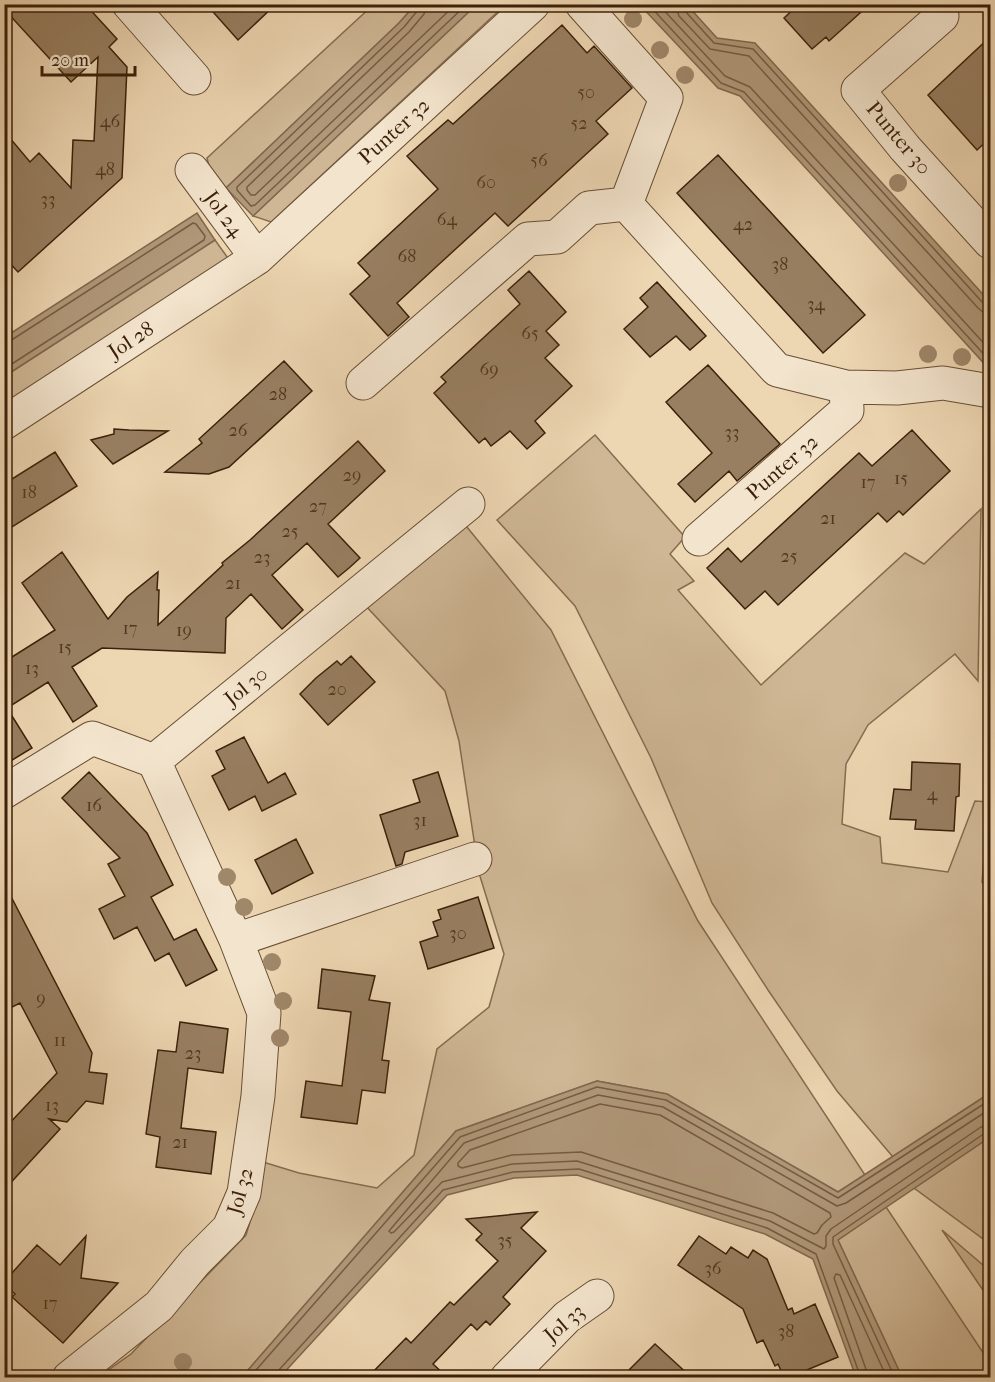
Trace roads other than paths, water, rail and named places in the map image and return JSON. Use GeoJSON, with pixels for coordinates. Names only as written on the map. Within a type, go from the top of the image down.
{"type":"FeatureCollection","features":[{"type":"Feature","properties":{"kind":"street"},"geometry":{"type":"LineString","coordinates":[[129,4],[194,78]]}},
{"type":"Feature","properties":{"kind":"street","name":"Punter 32"},"geometry":{"type":"LineString","coordinates":[[257,258],[533,4]]}},
{"type":"Feature","properties":{"kind":"street"},"geometry":{"type":"LineString","coordinates":[[582,4],[666,98],[626,204]]}},
{"type":"Feature","properties":{"kind":"street","name":"Punter 30"},"geometry":{"type":"LineString","coordinates":[[942,16],[858,90],[905,148],[990,242]]}},
{"type":"Feature","properties":{"kind":"street","name":"Jol 24"},"geometry":{"type":"LineString","coordinates":[[197,177],[257,258]]}},
{"type":"Feature","properties":{"kind":"street"},"geometry":{"type":"LineString","coordinates":[[363,383],[528,239],[557,237],[589,208],[626,204]]}},
{"type":"Feature","properties":{"kind":"street"},"geometry":{"type":"LineString","coordinates":[[626,204],[777,370],[846,387],[897,388],[943,383],[990,391]]}},
{"type":"Feature","properties":{"kind":"street","name":"Jol 28"},"geometry":{"type":"LineString","coordinates":[[4,423],[257,258]]}},
{"type":"Feature","properties":{"kind":"street","name":"Punter 32"},"geometry":{"type":"LineString","coordinates":[[699,539],[847,410],[846,387]]}},
{"type":"Feature","properties":{"kind":"street","name":"Jol 30"},"geometry":{"type":"LineString","coordinates":[[154,761],[468,504]]}},
{"type":"Feature","properties":{"kind":"street"},"geometry":{"type":"LineString","coordinates":[[4,792],[93,738],[154,761]]}},
{"type":"Feature","properties":{"kind":"street","name":"Jol 32"},"geometry":{"type":"LineString","coordinates":[[69,1377],[117,1341],[159,1305],[195,1262],[229,1228],[244,1193],[258,1096],[264,1013],[236,940],[154,761]]}},
{"type":"Feature","properties":{"kind":"street"},"geometry":{"type":"LineString","coordinates":[[236,940],[475,859]]}},
{"type":"Feature","properties":{"kind":"street","name":"Jol 33"},"geometry":{"type":"LineString","coordinates":[[507,1377],[567,1317],[597,1296]]}},
{"type":"Feature","properties":{"kind":"water"},"geometry":{"type":"Polygon","coordinates":[[[415,5],[476,5],[253,216],[226,188],[399,23],[415,5]]]}},
{"type":"Feature","properties":{"kind":"water"},"geometry":{"type":"Polygon","coordinates":[[[640,5],[687,5],[717,38],[755,43],[990,302],[990,370],[740,96],[718,88],[640,5]]]}},
{"type":"Feature","properties":{"kind":"water"},"geometry":{"type":"Polygon","coordinates":[[[197,213],[215,240],[5,376],[5,337],[197,213]]]}},
{"type":"Feature","properties":{"kind":"water"},"geometry":{"type":"Polygon","coordinates":[[[597,1081],[667,1094],[838,1192],[990,1093],[990,1137],[838,1240],[902,1377],[856,1377],[813,1259],[765,1234],[577,1175],[514,1178],[447,1195],[280,1377],[242,1377],[456,1131],[597,1081]]]}}]}
